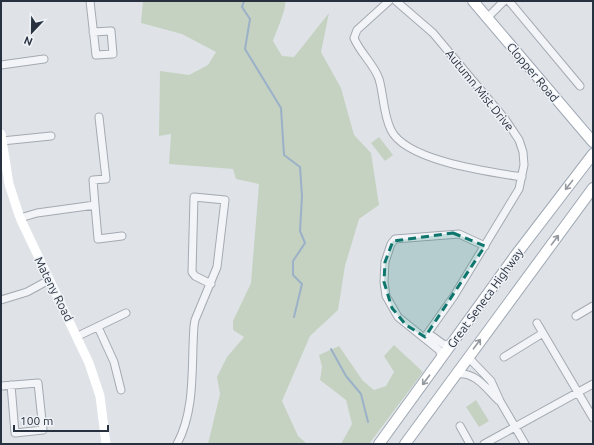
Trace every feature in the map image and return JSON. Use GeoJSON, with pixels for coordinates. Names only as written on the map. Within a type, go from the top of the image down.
{"type":"FeatureCollection","features":[{"type":"Feature","properties":{"kind":"main road","name":"Clopper Road"},"geometry":{"type":"LineString","coordinates":[[473,1],[593,142]]}},
{"type":"Feature","properties":{"kind":"main road","name":"Great Seneca Highway"},"geometry":{"type":"LineString","coordinates":[[379,444],[440,362],[515,256],[593,154]]}},
{"type":"Feature","properties":{"kind":"main road","name":"Great Seneca Highway"},"geometry":{"type":"LineString","coordinates":[[405,444],[593,188]]}},
{"type":"Feature","properties":{"kind":"street"},"geometry":{"type":"LineString","coordinates":[[90,1],[93,32]]}},
{"type":"Feature","properties":{"kind":"street"},"geometry":{"type":"LineString","coordinates":[[389,1],[357,30],[354,38],[379,78],[386,115],[393,133],[407,147],[431,157],[477,170],[522,177]]}},
{"type":"Feature","properties":{"kind":"street","name":"Autumn Mist Drive"},"geometry":{"type":"LineString","coordinates":[[396,1],[433,33],[514,130],[523,152],[522,177],[519,189],[485,246],[425,337]]}},
{"type":"Feature","properties":{"kind":"street"},"geometry":{"type":"LineString","coordinates":[[488,17],[504,1]]}},
{"type":"Feature","properties":{"kind":"street"},"geometry":{"type":"LineString","coordinates":[[509,1],[580,86]]}},
{"type":"Feature","properties":{"kind":"street"},"geometry":{"type":"LineString","coordinates":[[1,65],[44,59]]}},
{"type":"Feature","properties":{"kind":"street"},"geometry":{"type":"LineString","coordinates":[[99,117],[106,179],[93,180],[98,239],[122,236]]}},
{"type":"Feature","properties":{"kind":"street"},"geometry":{"type":"LineString","coordinates":[[1,138],[51,136]]}},
{"type":"Feature","properties":{"kind":"street","name":"Mateny Road"},"geometry":{"type":"LineString","coordinates":[[1,138],[10,184],[20,218],[49,280],[78,336],[100,396],[106,444]]}},
{"type":"Feature","properties":{"kind":"street"},"geometry":{"type":"LineString","coordinates":[[177,444],[188,414],[192,385],[194,326],[211,284],[217,267],[225,200],[194,197],[192,272],[199,279],[211,284]]}},
{"type":"Feature","properties":{"kind":"street"},"geometry":{"type":"LineString","coordinates":[[20,218],[37,213],[95,205]]}},
{"type":"Feature","properties":{"kind":"street"},"geometry":{"type":"LineString","coordinates":[[440,362],[442,357],[438,350],[427,343],[425,337],[398,317],[386,296],[384,282],[385,262],[393,241],[453,233],[485,246]]}},
{"type":"Feature","properties":{"kind":"street"},"geometry":{"type":"LineString","coordinates":[[1,300],[28,292],[49,280]]}},
{"type":"Feature","properties":{"kind":"street"},"geometry":{"type":"LineString","coordinates":[[576,316],[593,306]]}},
{"type":"Feature","properties":{"kind":"street"},"geometry":{"type":"LineString","coordinates":[[78,336],[126,313]]}},
{"type":"Feature","properties":{"kind":"street"},"geometry":{"type":"LineString","coordinates":[[537,323],[579,391],[593,418]]}},
{"type":"Feature","properties":{"kind":"street"},"geometry":{"type":"LineString","coordinates":[[98,327],[114,362],[121,390]]}},
{"type":"Feature","properties":{"kind":"street"},"geometry":{"type":"LineString","coordinates":[[504,357],[543,333]]}},
{"type":"Feature","properties":{"kind":"street"},"geometry":{"type":"LineString","coordinates":[[425,337],[432,336],[443,344],[452,345]]}},
{"type":"Feature","properties":{"kind":"street"},"geometry":{"type":"LineString","coordinates":[[468,357],[491,381],[500,401],[525,444]]}},
{"type":"Feature","properties":{"kind":"street"},"geometry":{"type":"LineString","coordinates":[[456,374],[469,374],[481,382],[500,401]]}},
{"type":"Feature","properties":{"kind":"street"},"geometry":{"type":"LineString","coordinates":[[1,386],[11,385],[38,383],[43,430],[15,433],[11,385]]}},
{"type":"Feature","properties":{"kind":"street"},"geometry":{"type":"LineString","coordinates":[[484,444],[593,384]]}},
{"type":"Feature","properties":{"kind":"street"},"geometry":{"type":"LineString","coordinates":[[460,426],[470,444]]}},
{"type":"Feature","properties":{"kind":"highlighted area"},"geometry":{"type":"Polygon","coordinates":[[[453,233],[485,246],[425,337],[406,325],[392,308],[384,282],[385,262],[393,241],[453,233]]]}},
{"type":"Feature","properties":{"kind":"green space"},"geometry":{"type":"Polygon","coordinates":[[[143,1],[285,1],[283,14],[273,41],[282,56],[294,57],[329,13],[321,52],[341,88],[354,135],[371,153],[379,205],[359,219],[345,266],[338,310],[310,336],[282,401],[298,436],[307,444],[208,444],[220,394],[217,377],[227,357],[244,337],[233,330],[233,321],[251,283],[259,184],[236,179],[233,169],[169,164],[171,134],[159,136],[160,71],[189,75],[208,65],[216,52],[182,34],[141,23],[143,1]]]}},
{"type":"Feature","properties":{"kind":"green space"},"geometry":{"type":"Polygon","coordinates":[[[379,137],[393,155],[385,161],[371,143],[379,137]]]}},
{"type":"Feature","properties":{"kind":"green space"},"geometry":{"type":"Polygon","coordinates":[[[394,345],[423,372],[369,444],[341,444],[352,424],[346,400],[320,380],[322,367],[319,355],[339,346],[363,381],[374,390],[386,386],[394,372],[384,356],[394,345]]]}},
{"type":"Feature","properties":{"kind":"green space"},"geometry":{"type":"Polygon","coordinates":[[[476,400],[489,421],[479,427],[466,407],[476,400]]]}},
{"type":"Feature","properties":{"kind":"waterway"},"geometry":{"type":"LineString","coordinates":[[244,1],[242,7],[250,19],[245,49],[281,108],[284,155],[300,167],[302,196],[300,231],[305,243],[293,261],[293,275],[302,284],[294,317]]}},
{"type":"Feature","properties":{"kind":"waterway"},"geometry":{"type":"LineString","coordinates":[[331,349],[346,376],[361,394],[368,422]]}}]}
